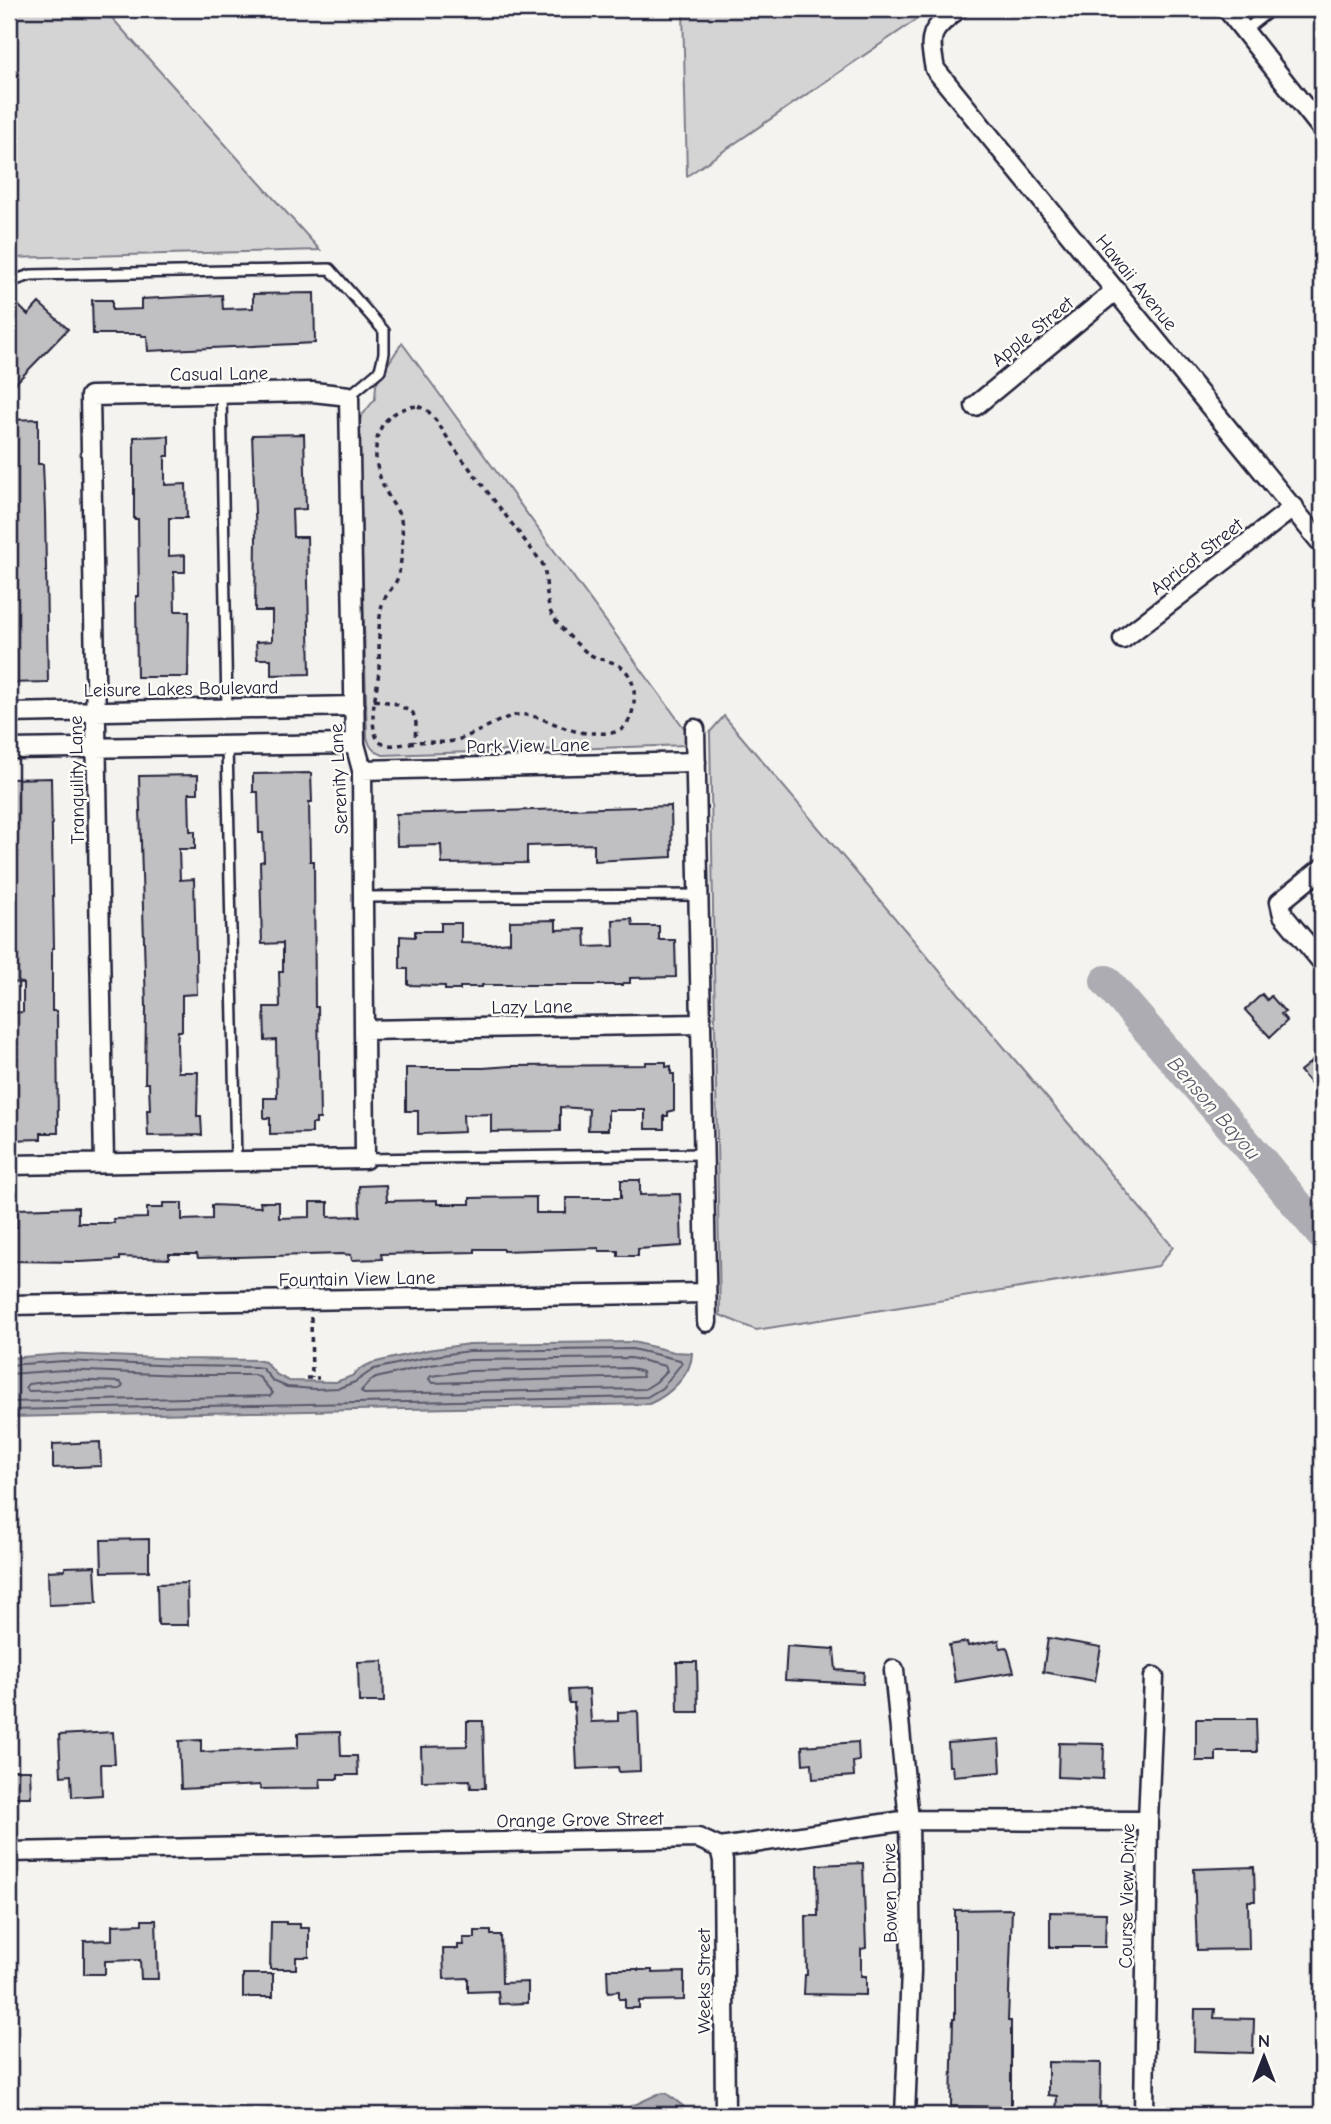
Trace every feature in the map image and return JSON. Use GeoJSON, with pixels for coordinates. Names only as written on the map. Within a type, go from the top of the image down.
{"type":"FeatureCollection","features":[{"type":"Feature","properties":{"kind":"street","name":"Hawaii Avenue"},"geometry":{"type":"LineString","coordinates":[[958,9],[937,25],[930,43],[935,69],[1322,544]]}},
{"type":"Feature","properties":{"kind":"street"},"geometry":{"type":"LineString","coordinates":[[1227,9],[1322,129]]}},
{"type":"Feature","properties":{"kind":"street","name":"Apple Street"},"geometry":{"type":"LineString","coordinates":[[975,406],[1116,290]]}},
{"type":"Feature","properties":{"kind":"street","name":"Casual Lane"},"geometry":{"type":"LineString","coordinates":[[90,396],[313,392],[349,396]]}},
{"type":"Feature","properties":{"kind":"street","name":"Tranquility Lane"},"geometry":{"type":"LineString","coordinates":[[90,396],[104,1163]]}},
{"type":"Feature","properties":{"kind":"street","name":"Serenity Lane"},"geometry":{"type":"LineString","coordinates":[[349,396],[355,744],[362,770],[365,1159]]}},
{"type":"Feature","properties":{"kind":"street","name":"Apricot Street"},"geometry":{"type":"LineString","coordinates":[[1123,639],[1294,507]]}},
{"type":"Feature","properties":{"kind":"street","name":"Leisure Lakes Boulevard"},"geometry":{"type":"LineString","coordinates":[[9,713],[355,706]]}},
{"type":"Feature","properties":{"kind":"street"},"geometry":{"type":"LineString","coordinates":[[695,729],[707,1322]]}},
{"type":"Feature","properties":{"kind":"street"},"geometry":{"type":"LineString","coordinates":[[9,749],[355,744]]}},
{"type":"Feature","properties":{"kind":"street","name":"Park View Lane"},"geometry":{"type":"LineString","coordinates":[[362,770],[696,762]]}},
{"type":"Feature","properties":{"kind":"street"},"geometry":{"type":"LineString","coordinates":[[1322,868],[1280,902],[1283,915],[1322,962]]}},
{"type":"Feature","properties":{"kind":"street","name":"Lazy Lane"},"geometry":{"type":"LineString","coordinates":[[364,1030],[701,1024]]}},
{"type":"Feature","properties":{"kind":"street"},"geometry":{"type":"LineString","coordinates":[[9,1165],[365,1159]]}},
{"type":"Feature","properties":{"kind":"street","name":"Fountain View Lane"},"geometry":{"type":"LineString","coordinates":[[9,1305],[706,1293]]}},
{"type":"Feature","properties":{"kind":"street","name":"Bowen Drive"},"geometry":{"type":"LineString","coordinates":[[894,1670],[909,1820],[911,1971],[905,2115]]}},
{"type":"Feature","properties":{"kind":"street","name":"Course View Drive"},"geometry":{"type":"LineString","coordinates":[[1144,2115],[1148,1821],[1154,1677]]}},
{"type":"Feature","properties":{"kind":"street","name":"Orange Grove Street"},"geometry":{"type":"LineString","coordinates":[[9,1852],[698,1838],[720,1847],[909,1820],[1148,1821]]}},
{"type":"Feature","properties":{"kind":"street","name":"Weeks Street"},"geometry":{"type":"LineString","coordinates":[[720,1847],[723,1861],[725,2115]]}},
{"type":"Feature","properties":{"kind":"lane"},"geometry":{"type":"LineString","coordinates":[[1245,30],[1272,9]]}},
{"type":"Feature","properties":{"kind":"lane"},"geometry":{"type":"LineString","coordinates":[[9,282],[31,275],[330,269],[384,331],[384,353],[380,370],[349,396]]}},
{"type":"Feature","properties":{"kind":"lane"},"geometry":{"type":"LineString","coordinates":[[220,394],[227,709]]}},
{"type":"Feature","properties":{"kind":"lane"},"geometry":{"type":"LineString","coordinates":[[227,744],[236,1161]]}},
{"type":"Feature","properties":{"kind":"lane"},"geometry":{"type":"LineString","coordinates":[[363,897],[698,895]]}},
{"type":"Feature","properties":{"kind":"lane"},"geometry":{"type":"LineString","coordinates":[[365,1159],[703,1154]]}},
{"type":"Feature","properties":{"kind":"path"},"geometry":{"type":"LineString","coordinates":[[418,406],[428,411],[438,423],[541,563],[552,615],[589,653],[621,666],[634,686],[636,697],[630,720],[621,731],[578,733],[530,716],[516,715],[450,742],[392,745],[379,742],[374,726],[374,700],[382,606],[384,598],[396,583],[401,548],[401,518],[376,467],[377,439],[392,414],[403,408],[418,406]]}},
{"type":"Feature","properties":{"kind":"path"},"geometry":{"type":"LineString","coordinates":[[374,700],[394,703],[413,713],[416,723],[415,742]]}},
{"type":"Feature","properties":{"kind":"path"},"geometry":{"type":"LineString","coordinates":[[311,1300],[312,1378]]}},
{"type":"Feature","properties":{"kind":"path"},"geometry":{"type":"LineString","coordinates":[[306,1378],[319,1378]]}},
{"type":"Feature","properties":{"kind":"shaded area"},"geometry":{"type":"Polygon","coordinates":[[[9,9],[104,9],[320,250],[9,258],[9,9]]]}},
{"type":"Feature","properties":{"kind":"shaded area"},"geometry":{"type":"Polygon","coordinates":[[[683,9],[932,9],[687,176],[683,9]]]}},
{"type":"Feature","properties":{"kind":"shaded area"},"geometry":{"type":"Polygon","coordinates":[[[402,343],[687,732],[687,745],[383,755],[371,746],[367,737],[359,429],[361,417],[375,399],[380,376],[402,343]]]}},
{"type":"Feature","properties":{"kind":"shaded area"},"geometry":{"type":"Polygon","coordinates":[[[724,716],[1173,1247],[1158,1266],[756,1330],[720,1315],[710,732],[724,716]]]}},
{"type":"Feature","properties":{"kind":"water"},"geometry":{"type":"Polygon","coordinates":[[[633,1342],[674,1352],[692,1353],[688,1369],[678,1384],[649,1404],[9,1417],[9,1358],[63,1354],[256,1360],[265,1362],[277,1375],[289,1381],[336,1382],[352,1376],[372,1363],[427,1350],[469,1344],[633,1342]]]}},
{"type":"Feature","properties":{"kind":"water"},"geometry":{"type":"Polygon","coordinates":[[[666,2093],[683,2106],[689,2115],[605,2115],[658,2094],[666,2093]]]}},
{"type":"Feature","properties":{"kind":"building"},"geometry":{"type":"Polygon","coordinates":[[[314,293],[315,343],[148,351],[147,336],[141,334],[93,334],[92,300],[112,300],[112,310],[141,309],[141,299],[222,295],[223,309],[253,308],[253,294],[314,293]]]}},
{"type":"Feature","properties":{"kind":"building"},"geometry":{"type":"Polygon","coordinates":[[[39,303],[68,329],[9,390],[9,315],[18,305],[28,315],[39,303]]]}},
{"type":"Feature","properties":{"kind":"building"},"geometry":{"type":"Polygon","coordinates":[[[38,419],[38,464],[43,464],[45,512],[48,682],[9,683],[9,609],[13,609],[12,580],[9,580],[9,420],[38,419]]]}},
{"type":"Feature","properties":{"kind":"building"},"geometry":{"type":"Polygon","coordinates":[[[304,434],[306,509],[292,510],[293,537],[307,537],[310,674],[271,675],[271,659],[257,659],[256,642],[272,641],[272,611],[255,611],[256,538],[252,435],[304,434]]]}},
{"type":"Feature","properties":{"kind":"building"},"geometry":{"type":"Polygon","coordinates":[[[169,436],[169,456],[165,456],[165,485],[186,484],[187,518],[169,518],[169,556],[185,555],[185,572],[174,572],[175,611],[189,611],[188,677],[137,677],[136,596],[139,596],[138,519],[134,519],[134,437],[169,436]]]}},
{"type":"Feature","properties":{"kind":"building"},"geometry":{"type":"Polygon","coordinates":[[[311,773],[310,861],[314,861],[315,1007],[318,1007],[320,1119],[316,1119],[316,1124],[312,1124],[312,1133],[270,1134],[270,1118],[264,1118],[264,1098],[277,1098],[276,1040],[265,1041],[264,1007],[280,1007],[279,972],[283,972],[283,943],[262,944],[260,862],[264,861],[263,833],[259,833],[258,792],[253,792],[253,774],[311,773]]]}},
{"type":"Feature","properties":{"kind":"building"},"geometry":{"type":"Polygon","coordinates":[[[198,775],[198,793],[189,793],[190,831],[195,831],[195,849],[179,849],[180,880],[194,879],[197,994],[182,995],[182,1031],[178,1031],[177,1043],[178,1072],[198,1072],[197,1116],[201,1116],[202,1135],[148,1136],[147,1110],[150,1110],[149,1083],[145,1083],[146,1007],[139,776],[198,775]]]}},
{"type":"Feature","properties":{"kind":"building"},"geometry":{"type":"Polygon","coordinates":[[[51,778],[54,948],[52,1011],[57,1011],[58,1133],[41,1133],[41,1139],[9,1140],[9,1013],[23,1012],[23,983],[9,982],[9,779],[51,778]]]}},
{"type":"Feature","properties":{"kind":"building"},"geometry":{"type":"Polygon","coordinates":[[[671,806],[672,857],[594,861],[594,844],[527,846],[527,863],[442,864],[441,845],[397,846],[396,814],[671,806]]]}},
{"type":"Feature","properties":{"kind":"building"},"geometry":{"type":"Polygon","coordinates":[[[632,919],[633,926],[659,926],[659,940],[675,940],[676,977],[630,978],[630,983],[623,985],[482,985],[445,990],[445,986],[408,985],[408,969],[400,969],[400,936],[415,937],[415,931],[441,931],[441,923],[461,923],[461,943],[490,944],[510,942],[510,921],[556,920],[556,930],[585,929],[586,947],[614,946],[613,920],[632,919]]]}},
{"type":"Feature","properties":{"kind":"building"},"geometry":{"type":"Polygon","coordinates":[[[1262,994],[1267,1000],[1271,996],[1285,1012],[1281,1014],[1287,1021],[1270,1037],[1245,1010],[1262,994]]]}},
{"type":"Feature","properties":{"kind":"building"},"geometry":{"type":"Polygon","coordinates":[[[1322,1053],[1322,1098],[1300,1071],[1322,1053]]]}},
{"type":"Feature","properties":{"kind":"building"},"geometry":{"type":"Polygon","coordinates":[[[646,1062],[666,1062],[666,1067],[671,1066],[671,1074],[674,1074],[674,1110],[664,1116],[664,1129],[645,1129],[645,1110],[608,1110],[608,1130],[588,1130],[589,1109],[560,1107],[560,1131],[491,1132],[491,1114],[463,1115],[464,1132],[418,1134],[418,1111],[406,1111],[406,1068],[646,1065],[646,1062]]]}},
{"type":"Feature","properties":{"kind":"building"},"geometry":{"type":"Polygon","coordinates":[[[621,1180],[640,1180],[640,1195],[680,1194],[682,1246],[638,1249],[638,1256],[618,1256],[618,1251],[599,1251],[599,1248],[503,1251],[475,1249],[475,1252],[381,1254],[382,1259],[352,1260],[351,1255],[342,1254],[198,1258],[197,1254],[169,1254],[169,1259],[120,1257],[120,1260],[79,1262],[9,1261],[9,1227],[17,1227],[17,1209],[78,1207],[78,1223],[114,1223],[113,1219],[147,1218],[147,1208],[163,1208],[163,1203],[182,1203],[182,1220],[212,1219],[212,1205],[261,1207],[260,1202],[279,1202],[279,1218],[310,1217],[310,1202],[328,1202],[328,1217],[360,1216],[359,1186],[386,1185],[387,1201],[437,1200],[437,1204],[470,1204],[470,1198],[536,1197],[536,1213],[566,1213],[566,1198],[621,1198],[621,1180]]]}},
{"type":"Feature","properties":{"kind":"building"},"geometry":{"type":"Polygon","coordinates":[[[100,1442],[101,1466],[53,1468],[53,1444],[100,1442]]]}},
{"type":"Feature","properties":{"kind":"building"},"geometry":{"type":"Polygon","coordinates":[[[149,1539],[149,1571],[102,1572],[101,1540],[149,1539]]]}},
{"type":"Feature","properties":{"kind":"building"},"geometry":{"type":"Polygon","coordinates":[[[95,1566],[97,1603],[49,1605],[48,1571],[65,1570],[65,1567],[95,1566]]]}},
{"type":"Feature","properties":{"kind":"building"},"geometry":{"type":"Polygon","coordinates":[[[187,1583],[188,1625],[158,1625],[157,1584],[187,1583]]]}},
{"type":"Feature","properties":{"kind":"building"},"geometry":{"type":"Polygon","coordinates":[[[1048,1638],[1101,1647],[1095,1681],[1043,1672],[1048,1638]]]}},
{"type":"Feature","properties":{"kind":"building"},"geometry":{"type":"Polygon","coordinates":[[[999,1640],[1000,1648],[1007,1647],[1014,1672],[955,1682],[949,1645],[967,1642],[968,1646],[999,1640]]]}},
{"type":"Feature","properties":{"kind":"building"},"geometry":{"type":"Polygon","coordinates":[[[787,1646],[834,1649],[836,1670],[864,1672],[863,1684],[785,1680],[787,1646]]]}},
{"type":"Feature","properties":{"kind":"building"},"geometry":{"type":"Polygon","coordinates":[[[383,1661],[384,1702],[359,1702],[358,1662],[383,1661]]]}},
{"type":"Feature","properties":{"kind":"building"},"geometry":{"type":"Polygon","coordinates":[[[677,1662],[697,1662],[698,1712],[678,1712],[677,1662]]]}},
{"type":"Feature","properties":{"kind":"building"},"geometry":{"type":"Polygon","coordinates":[[[589,1689],[591,1722],[618,1721],[618,1712],[638,1711],[640,1771],[619,1772],[618,1767],[577,1769],[574,1703],[569,1703],[568,1690],[589,1689]]]}},
{"type":"Feature","properties":{"kind":"building"},"geometry":{"type":"Polygon","coordinates":[[[1196,1719],[1256,1719],[1257,1752],[1216,1752],[1216,1761],[1196,1761],[1196,1719]]]}},
{"type":"Feature","properties":{"kind":"building"},"geometry":{"type":"Polygon","coordinates":[[[467,1721],[483,1721],[485,1788],[471,1788],[470,1780],[422,1781],[421,1747],[467,1746],[467,1721]]]}},
{"type":"Feature","properties":{"kind":"building"},"geometry":{"type":"Polygon","coordinates":[[[113,1732],[115,1764],[101,1764],[102,1795],[72,1797],[71,1775],[61,1776],[59,1735],[113,1732]]]}},
{"type":"Feature","properties":{"kind":"building"},"geometry":{"type":"Polygon","coordinates":[[[340,1732],[341,1756],[357,1756],[358,1775],[320,1779],[321,1788],[260,1789],[260,1785],[181,1789],[179,1741],[201,1740],[201,1752],[298,1748],[298,1733],[340,1732]]]}},
{"type":"Feature","properties":{"kind":"building"},"geometry":{"type":"Polygon","coordinates":[[[999,1739],[1001,1772],[953,1776],[952,1766],[949,1766],[948,1743],[999,1739]]]}},
{"type":"Feature","properties":{"kind":"building"},"geometry":{"type":"Polygon","coordinates":[[[858,1742],[859,1761],[853,1762],[854,1776],[813,1779],[812,1763],[803,1764],[802,1746],[858,1742]]]}},
{"type":"Feature","properties":{"kind":"building"},"geometry":{"type":"Polygon","coordinates":[[[1059,1743],[1104,1744],[1103,1779],[1058,1777],[1059,1743]]]}},
{"type":"Feature","properties":{"kind":"building"},"geometry":{"type":"Polygon","coordinates":[[[9,1770],[30,1770],[31,1797],[9,1797],[9,1770]]]}},
{"type":"Feature","properties":{"kind":"building"},"geometry":{"type":"Polygon","coordinates":[[[863,1863],[866,1948],[861,1949],[861,1976],[866,1976],[866,1995],[804,1994],[807,1975],[806,1916],[818,1916],[817,1865],[863,1863]]]}},
{"type":"Feature","properties":{"kind":"building"},"geometry":{"type":"Polygon","coordinates":[[[1254,1867],[1255,1901],[1248,1901],[1249,1949],[1197,1950],[1194,1869],[1254,1867]]]}},
{"type":"Feature","properties":{"kind":"building"},"geometry":{"type":"Polygon","coordinates":[[[1012,1909],[1008,2021],[1011,2021],[1011,2107],[951,2106],[955,2019],[955,1910],[1012,1909]]]}},
{"type":"Feature","properties":{"kind":"building"},"geometry":{"type":"Polygon","coordinates":[[[1050,1912],[1106,1913],[1105,1947],[1050,1947],[1050,1912]]]}},
{"type":"Feature","properties":{"kind":"building"},"geometry":{"type":"Polygon","coordinates":[[[142,1920],[156,1920],[158,1979],[141,1979],[140,1960],[105,1961],[105,1974],[84,1974],[84,1941],[112,1940],[112,1925],[142,1924],[142,1920]]]}},
{"type":"Feature","properties":{"kind":"building"},"geometry":{"type":"Polygon","coordinates":[[[271,1922],[300,1924],[300,1928],[309,1928],[309,1957],[296,1957],[296,1969],[270,1969],[271,1922]]]}},
{"type":"Feature","properties":{"kind":"building"},"geometry":{"type":"Polygon","coordinates":[[[475,1931],[491,1931],[491,1935],[501,1935],[502,1983],[528,1982],[528,2003],[499,2004],[498,1991],[468,1992],[468,1978],[444,1979],[443,1949],[458,1949],[458,1945],[464,1945],[463,1938],[475,1938],[475,1931]]]}},
{"type":"Feature","properties":{"kind":"building"},"geometry":{"type":"Polygon","coordinates":[[[607,1969],[652,1970],[652,1973],[684,1972],[684,2000],[639,2001],[639,2008],[625,2008],[625,1999],[619,1999],[619,1991],[608,1992],[607,1969]]]}},
{"type":"Feature","properties":{"kind":"building"},"geometry":{"type":"Polygon","coordinates":[[[243,1974],[273,1974],[273,1997],[243,1997],[243,1974]]]}},
{"type":"Feature","properties":{"kind":"building"},"geometry":{"type":"Polygon","coordinates":[[[1195,2009],[1215,2009],[1214,2018],[1254,2019],[1253,2053],[1194,2051],[1195,2009]]]}},
{"type":"Feature","properties":{"kind":"building"},"geometry":{"type":"Polygon","coordinates":[[[1048,2062],[1101,2063],[1100,2115],[1056,2115],[1057,2096],[1048,2095],[1048,2062]]]}},
{"type":"Feature","properties":{"kind":"waterway","name":"Benson Bayou"},"geometry":{"type":"LineString","coordinates":[[1106,981],[1322,1235]]}}]}
